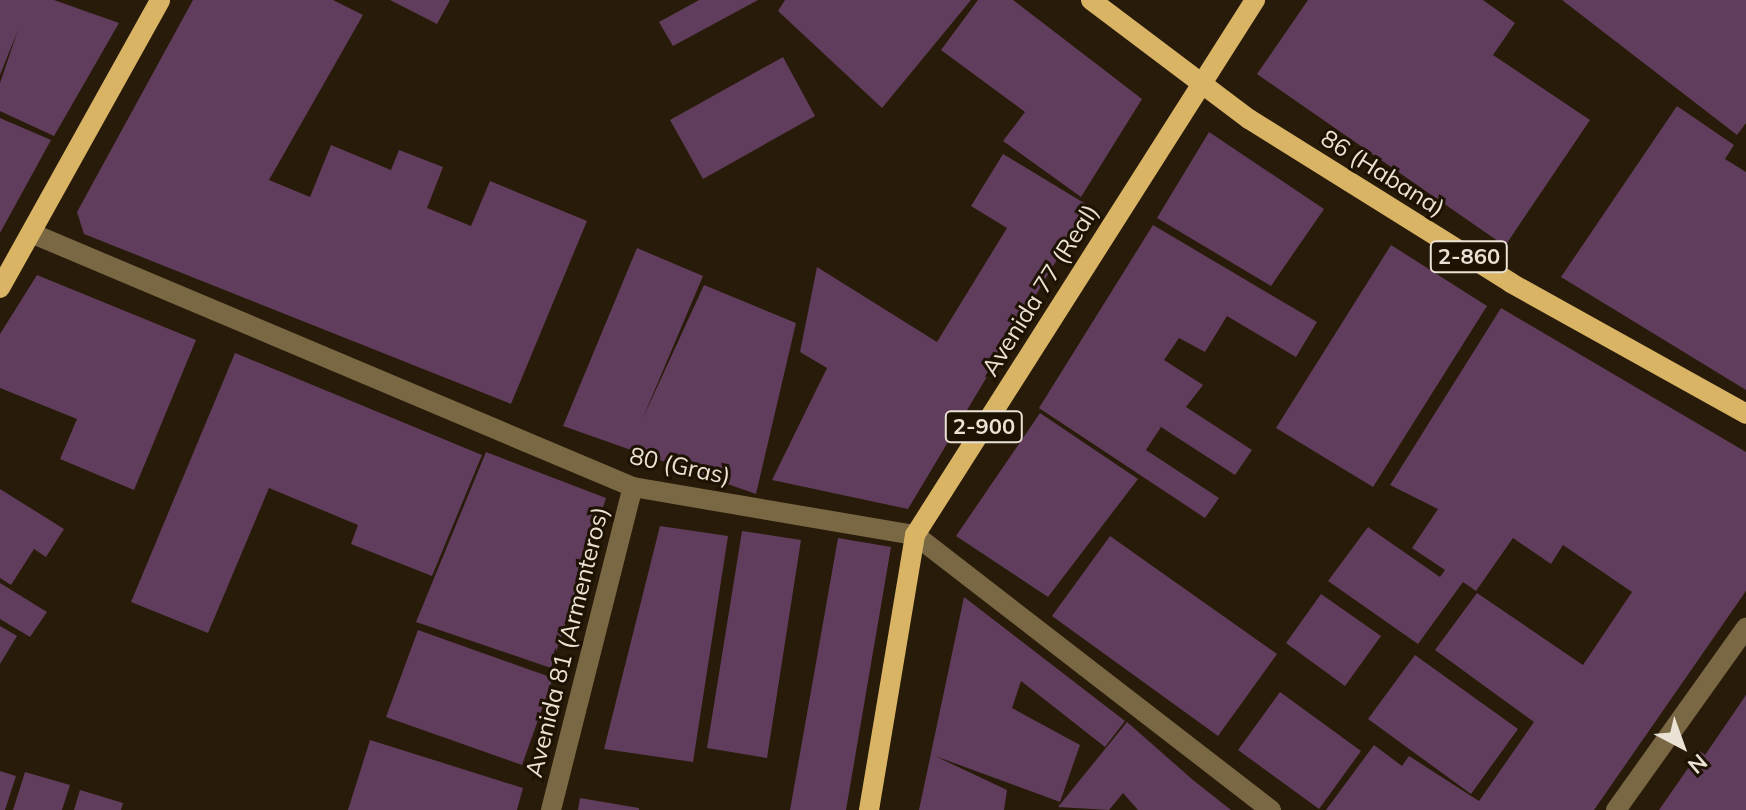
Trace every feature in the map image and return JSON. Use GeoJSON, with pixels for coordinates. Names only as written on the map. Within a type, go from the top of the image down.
{"type":"FeatureCollection","features":[{"type":"Feature","properties":{"kind":"main road"},"geometry":{"type":"LineString","coordinates":[[0,288],[160,0]]}},
{"type":"Feature","properties":{"kind":"main road","name":"86 (Habana)"},"geometry":{"type":"LineString","coordinates":[[1091,0],[1201,83],[1511,283],[1746,414]]}},
{"type":"Feature","properties":{"kind":"main road","name":"Avenida 77 (Real)"},"geometry":{"type":"LineString","coordinates":[[869,810],[915,535],[1255,0]]}},
{"type":"Feature","properties":{"kind":"street","name":"80 (Gras)"},"geometry":{"type":"LineString","coordinates":[[31,233],[633,487],[915,535],[1271,810]]}},
{"type":"Feature","properties":{"kind":"street","name":"Avenida 81 (Armenteros)"},"geometry":{"type":"LineString","coordinates":[[551,810],[633,487]]}},
{"type":"Feature","properties":{"kind":"street"},"geometry":{"type":"LineString","coordinates":[[1616,810],[1746,628]]}},
{"type":"Feature","properties":{"kind":"building"},"geometry":{"type":"Polygon","coordinates":[[[0,0],[54,0],[119,23],[54,136],[0,111],[0,83],[18,30],[0,75],[0,0]]]}},
{"type":"Feature","properties":{"kind":"building"},"geometry":{"type":"Polygon","coordinates":[[[193,0],[333,0],[363,15],[269,180],[310,197],[331,145],[391,170],[399,150],[443,167],[427,208],[471,226],[490,181],[587,221],[511,404],[84,234],[77,212],[193,0]]]}},
{"type":"Feature","properties":{"kind":"building"},"geometry":{"type":"Polygon","coordinates":[[[390,0],[450,0],[437,24],[390,0]]]}},
{"type":"Feature","properties":{"kind":"building"},"geometry":{"type":"Polygon","coordinates":[[[699,0],[758,0],[673,46],[659,22],[699,0]]]}},
{"type":"Feature","properties":{"kind":"building"},"geometry":{"type":"Polygon","coordinates":[[[785,0],[971,0],[882,108],[778,11],[785,0]]]}},
{"type":"Feature","properties":{"kind":"building"},"geometry":{"type":"Polygon","coordinates":[[[978,0],[1013,0],[1142,99],[1081,197],[1003,141],[1025,112],[941,50],[978,0]]]}},
{"type":"Feature","properties":{"kind":"building"},"geometry":{"type":"Polygon","coordinates":[[[1308,0],[1483,0],[1515,23],[1493,55],[1590,120],[1505,246],[1257,74],[1308,0]]]}},
{"type":"Feature","properties":{"kind":"building"},"geometry":{"type":"Polygon","coordinates":[[[1562,0],[1746,0],[1746,123],[1737,135],[1562,0]]]}},
{"type":"Feature","properties":{"kind":"building"},"geometry":{"type":"Polygon","coordinates":[[[783,57],[815,116],[703,179],[670,120],[783,57]]]}},
{"type":"Feature","properties":{"kind":"building"},"geometry":{"type":"Polygon","coordinates":[[[1677,106],[1734,145],[1725,159],[1746,172],[1746,390],[1561,277],[1677,106]]]}},
{"type":"Feature","properties":{"kind":"building"},"geometry":{"type":"Polygon","coordinates":[[[0,118],[51,140],[0,233],[0,118]]]}},
{"type":"Feature","properties":{"kind":"building"},"geometry":{"type":"Polygon","coordinates":[[[1209,132],[1324,209],[1271,286],[1157,218],[1209,132]]]}},
{"type":"Feature","properties":{"kind":"building"},"geometry":{"type":"Polygon","coordinates":[[[1003,154],[1089,206],[908,509],[772,480],[827,368],[800,352],[817,267],[937,342],[1007,228],[971,206],[1003,154]]]}},
{"type":"Feature","properties":{"kind":"building"},"geometry":{"type":"Polygon","coordinates":[[[1153,225],[1317,322],[1296,357],[1227,316],[1205,352],[1179,338],[1164,360],[1203,385],[1186,407],[1252,450],[1235,475],[1161,427],[1146,450],[1219,498],[1205,518],[1039,408],[1153,225]]]}},
{"type":"Feature","properties":{"kind":"building"},"geometry":{"type":"Polygon","coordinates":[[[1391,245],[1487,306],[1373,487],[1276,428],[1391,245]]]}},
{"type":"Feature","properties":{"kind":"building"},"geometry":{"type":"Polygon","coordinates":[[[637,248],[703,276],[642,420],[704,285],[796,323],[756,494],[563,426],[637,248]]]}},
{"type":"Feature","properties":{"kind":"building"},"geometry":{"type":"Polygon","coordinates":[[[37,275],[196,340],[134,490],[60,459],[77,419],[0,388],[0,334],[37,275]]]}},
{"type":"Feature","properties":{"kind":"building"},"geometry":{"type":"Polygon","coordinates":[[[1501,308],[1746,452],[1746,591],[1594,810],[1326,810],[1374,745],[1402,766],[1409,756],[1479,801],[1534,722],[1435,650],[1477,593],[1605,680],[1583,665],[1632,592],[1563,545],[1551,564],[1513,538],[1476,591],[1463,582],[1418,644],[1328,581],[1368,527],[1440,577],[1445,570],[1412,548],[1438,509],[1390,485],[1501,308]]]}},
{"type":"Feature","properties":{"kind":"building"},"geometry":{"type":"Polygon","coordinates":[[[235,353],[482,455],[432,576],[351,544],[358,525],[269,488],[208,633],[131,602],[235,353]]]}},
{"type":"Feature","properties":{"kind":"building"},"geometry":{"type":"Polygon","coordinates":[[[1040,413],[1138,479],[1048,597],[956,536],[1040,413]]]}},
{"type":"Feature","properties":{"kind":"building"},"geometry":{"type":"Polygon","coordinates":[[[486,452],[606,498],[551,668],[416,622],[486,452]]]}},
{"type":"Feature","properties":{"kind":"building"},"geometry":{"type":"Polygon","coordinates":[[[0,489],[64,529],[46,557],[34,549],[11,585],[0,578],[0,489]]]}},
{"type":"Feature","properties":{"kind":"building"},"geometry":{"type":"Polygon","coordinates":[[[660,526],[728,536],[693,762],[604,749],[660,526]]]}},
{"type":"Feature","properties":{"kind":"building"},"geometry":{"type":"Polygon","coordinates":[[[742,531],[801,540],[767,758],[707,748],[742,531]]]}},
{"type":"Feature","properties":{"kind":"building"},"geometry":{"type":"Polygon","coordinates":[[[1110,536],[1277,654],[1218,736],[1052,616],[1110,536]]]}},
{"type":"Feature","properties":{"kind":"building"},"geometry":{"type":"Polygon","coordinates":[[[838,538],[891,547],[846,810],[790,810],[838,538]]]}},
{"type":"Feature","properties":{"kind":"building"},"geometry":{"type":"Polygon","coordinates":[[[0,583],[47,612],[30,637],[0,619],[0,583]]]}},
{"type":"Feature","properties":{"kind":"building"},"geometry":{"type":"Polygon","coordinates":[[[1321,594],[1381,636],[1345,686],[1286,643],[1321,594]]]}},
{"type":"Feature","properties":{"kind":"building"},"geometry":{"type":"Polygon","coordinates":[[[964,597],[1125,721],[1105,747],[1021,681],[1012,708],[1080,745],[1060,802],[935,756],[1007,790],[1004,810],[919,810],[964,597]]]}},
{"type":"Feature","properties":{"kind":"building"},"geometry":{"type":"Polygon","coordinates":[[[0,626],[17,636],[0,664],[0,626]]]}},
{"type":"Feature","properties":{"kind":"building"},"geometry":{"type":"Polygon","coordinates":[[[418,630],[553,678],[522,765],[386,717],[418,630]]]}},
{"type":"Feature","properties":{"kind":"building"},"geometry":{"type":"Polygon","coordinates":[[[1415,655],[1518,729],[1471,794],[1368,719],[1415,655]]]}},
{"type":"Feature","properties":{"kind":"building"},"geometry":{"type":"Polygon","coordinates":[[[1280,692],[1361,751],[1319,809],[1238,750],[1280,692]]]}},
{"type":"Feature","properties":{"kind":"building"},"geometry":{"type":"Polygon","coordinates":[[[1746,695],[1746,810],[1659,810],[1700,751],[1705,755],[1746,695]]]}},
{"type":"Feature","properties":{"kind":"building"},"geometry":{"type":"Polygon","coordinates":[[[1127,722],[1231,810],[1138,810],[1123,793],[1109,810],[1058,807],[1127,722]]]}},
{"type":"Feature","properties":{"kind":"building"},"geometry":{"type":"Polygon","coordinates":[[[370,740],[523,788],[517,810],[348,810],[370,740]]]}},
{"type":"Feature","properties":{"kind":"building"},"geometry":{"type":"Polygon","coordinates":[[[0,771],[16,776],[5,810],[0,810],[0,771]]]}},
{"type":"Feature","properties":{"kind":"building"},"geometry":{"type":"Polygon","coordinates":[[[25,772],[70,785],[62,810],[13,810],[25,772]]]}},
{"type":"Feature","properties":{"kind":"building"},"geometry":{"type":"Polygon","coordinates":[[[80,790],[123,803],[121,810],[74,810],[80,790]]]}},
{"type":"Feature","properties":{"kind":"building"},"geometry":{"type":"Polygon","coordinates":[[[580,798],[639,808],[639,810],[578,810],[580,798]]]}}]}
